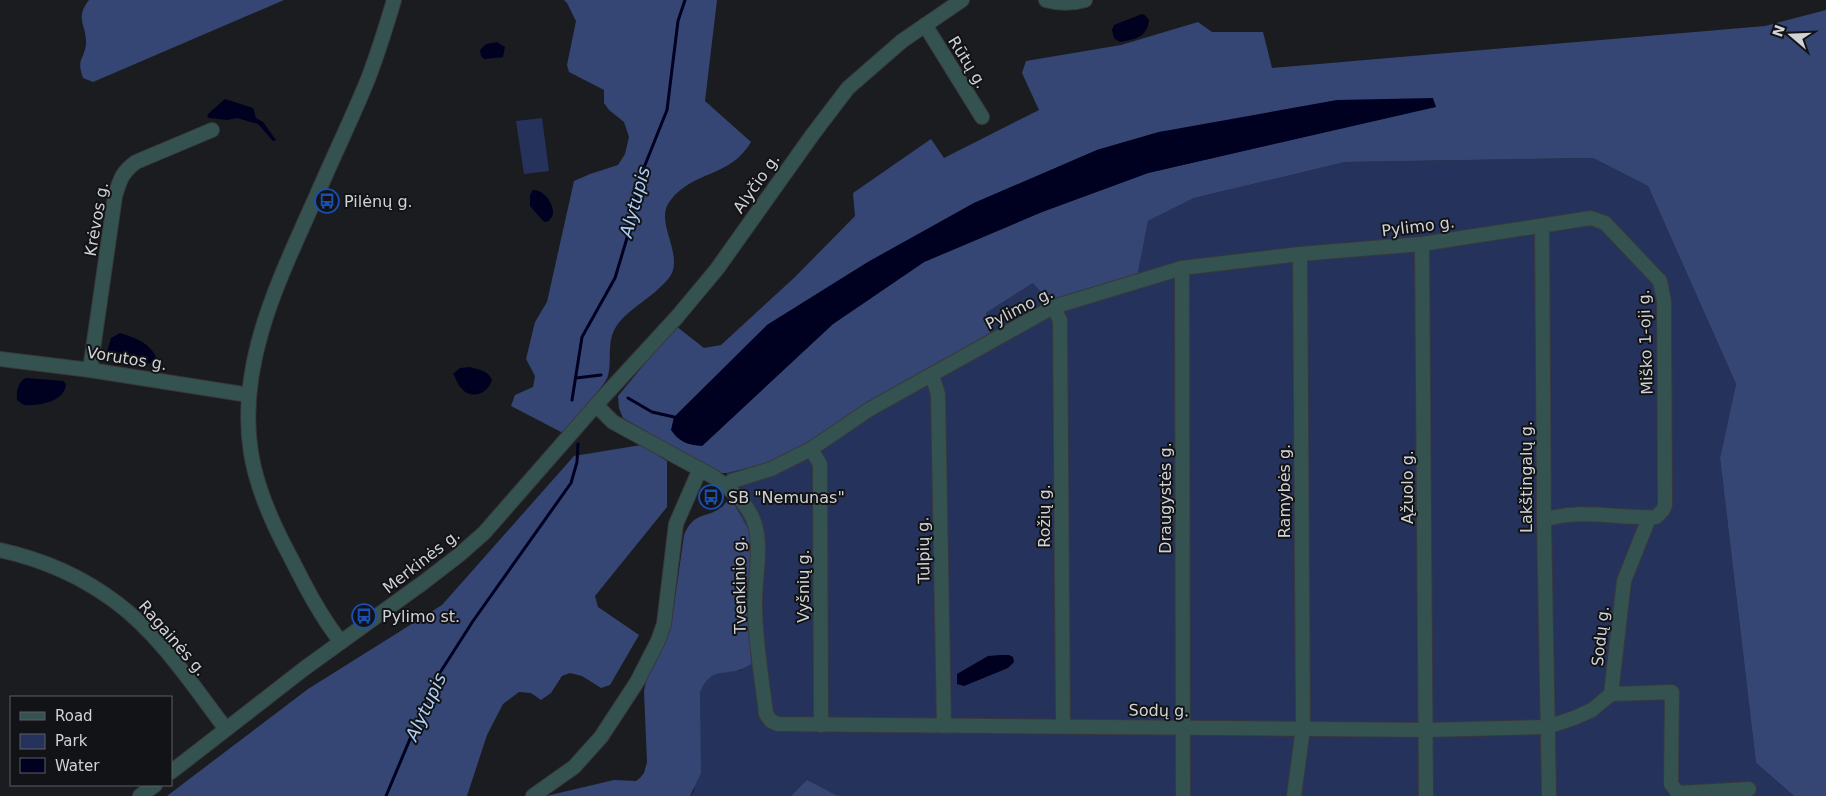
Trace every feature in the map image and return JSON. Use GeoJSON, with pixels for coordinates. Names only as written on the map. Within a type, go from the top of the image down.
{"type":"FeatureCollection","features":[{"type":"Feature","properties":{"kind":"street"},"geometry":{"type":"LineString","coordinates":[[341,642],[302,581],[282,542],[256,480],[249,434],[249,395],[256,354],[270,304],[368,80],[394,0]]}},
{"type":"Feature","properties":{"kind":"street","name":"Alyčio g."},"geometry":{"type":"LineString","coordinates":[[596,405],[677,317],[717,269],[848,88],[902,41],[962,0]]}},
{"type":"Feature","properties":{"kind":"street"},"geometry":{"type":"LineString","coordinates":[[1046,0],[1059,4],[1076,3],[1085,0]]}},
{"type":"Feature","properties":{"kind":"street","name":"Rūtų g."},"geometry":{"type":"LineString","coordinates":[[925,25],[982,117]]}},
{"type":"Feature","properties":{"kind":"street","name":"Krėvos g."},"geometry":{"type":"LineString","coordinates":[[90,370],[115,196],[121,179],[126,170],[136,162],[212,130]]}},
{"type":"Feature","properties":{"kind":"street","name":"Miško 1-oji g."},"geometry":{"type":"LineString","coordinates":[[1542,227],[1591,218],[1604,223],[1660,281],[1664,301],[1665,505],[1654,516],[1624,581]]}},
{"type":"Feature","properties":{"kind":"street","name":"Pylimo g."},"geometry":{"type":"LineString","coordinates":[[726,486],[732,481],[771,469],[812,449],[870,409],[1053,307],[1182,268],[1300,254],[1422,244],[1542,227]]}},
{"type":"Feature","properties":{"kind":"street","name":"Lakštingalų g."},"geometry":{"type":"LineString","coordinates":[[1542,227],[1544,520],[1549,796]]}},
{"type":"Feature","properties":{"kind":"street","name":"Ąžuolo g."},"geometry":{"type":"LineString","coordinates":[[1422,244],[1426,796]]}},
{"type":"Feature","properties":{"kind":"street","name":"Ramybės g."},"geometry":{"type":"LineString","coordinates":[[1294,796],[1302,728],[1300,254]]}},
{"type":"Feature","properties":{"kind":"street","name":"Draugystės g."},"geometry":{"type":"LineString","coordinates":[[1182,268],[1183,796]]}},
{"type":"Feature","properties":{"kind":"street","name":"Rožių g."},"geometry":{"type":"LineString","coordinates":[[1053,307],[1060,320],[1063,726]]}},
{"type":"Feature","properties":{"kind":"street","name":"Vorutos g."},"geometry":{"type":"LineString","coordinates":[[0,359],[90,370],[249,395]]}},
{"type":"Feature","properties":{"kind":"street","name":"Tulpių g."},"geometry":{"type":"LineString","coordinates":[[932,375],[938,394],[944,726]]}},
{"type":"Feature","properties":{"kind":"street"},"geometry":{"type":"LineString","coordinates":[[596,405],[613,422],[700,469],[726,486]]}},
{"type":"Feature","properties":{"kind":"street","name":"Merkinės g."},"geometry":{"type":"LineString","coordinates":[[172,771],[341,642],[438,571],[484,532],[596,405]]}},
{"type":"Feature","properties":{"kind":"street","name":"Vyšnių g."},"geometry":{"type":"LineString","coordinates":[[812,449],[820,464],[821,725]]}},
{"type":"Feature","properties":{"kind":"street"},"geometry":{"type":"LineString","coordinates":[[533,796],[574,768],[601,737],[638,682],[664,624],[676,524],[700,469]]}},
{"type":"Feature","properties":{"kind":"street","name":"Tvenkinio g."},"geometry":{"type":"LineString","coordinates":[[726,486],[749,510],[755,523],[757,539],[755,608],[766,714],[771,721]]}},
{"type":"Feature","properties":{"kind":"street"},"geometry":{"type":"LineString","coordinates":[[1544,520],[1568,514],[1654,516]]}},
{"type":"Feature","properties":{"kind":"street","name":"Ragainės g."},"geometry":{"type":"LineString","coordinates":[[0,550],[38,561],[74,577],[94,587],[118,603],[154,637],[226,729]]}},
{"type":"Feature","properties":{"kind":"street","name":"Sodų g."},"geometry":{"type":"LineString","coordinates":[[771,721],[778,724],[821,725],[1426,730],[1547,727],[1592,710],[1611,694],[1624,581]]}},
{"type":"Feature","properties":{"kind":"street"},"geometry":{"type":"LineString","coordinates":[[1611,694],[1672,692],[1671,784],[1678,793],[1749,789]]}},
{"type":"Feature","properties":{"kind":"street"},"geometry":{"type":"LineString","coordinates":[[140,796],[154,786]]}},
{"type":"Feature","properties":{"kind":"green space"},"geometry":{"type":"Polygon","coordinates":[[[542,118],[549,171],[524,174],[516,121],[542,118]]]}},
{"type":"Feature","properties":{"kind":"green space"},"geometry":{"type":"Polygon","coordinates":[[[1593,158],[1648,186],[1736,384],[1720,458],[1756,763],[1794,796],[846,796],[836,795],[807,781],[791,796],[690,796],[694,791],[700,693],[711,676],[742,670],[749,601],[749,530],[730,497],[727,473],[776,461],[990,333],[986,313],[1033,283],[1138,273],[1148,221],[1194,198],[1345,162],[1593,158]]]}},
{"type":"Feature","properties":{"kind":"shaded area"},"geometry":{"type":"Polygon","coordinates":[[[89,0],[284,0],[93,82],[83,78],[80,67],[86,44],[82,12],[89,0]]]}},
{"type":"Feature","properties":{"kind":"shaded area"},"geometry":{"type":"Polygon","coordinates":[[[564,0],[717,0],[705,101],[751,142],[733,162],[689,184],[670,201],[666,208],[665,217],[673,252],[673,270],[665,283],[627,314],[616,326],[611,340],[608,376],[588,404],[563,433],[511,406],[515,395],[533,387],[535,376],[526,359],[535,322],[547,302],[574,181],[618,165],[625,154],[629,137],[624,122],[609,110],[604,103],[604,90],[569,72],[567,65],[576,21],[564,0]]]}},
{"type":"Feature","properties":{"kind":"shaded area"},"geometry":{"type":"Polygon","coordinates":[[[1826,10],[1826,796],[1794,796],[1756,763],[1720,458],[1736,384],[1648,186],[1593,158],[1345,162],[1194,198],[1148,221],[1138,273],[1052,304],[1033,283],[986,313],[990,333],[776,461],[727,473],[718,473],[623,418],[619,408],[618,396],[676,326],[704,348],[721,345],[795,277],[855,216],[853,193],[931,139],[944,158],[1039,110],[1022,73],[1026,61],[1121,45],[1198,22],[1212,32],[1263,32],[1272,68],[1765,26],[1826,10]],[[1436,106],[1159,132],[1097,150],[974,203],[868,262],[767,325],[702,446],[833,324],[924,262],[1042,212],[1148,173],[1436,106]]]}},
{"type":"Feature","properties":{"kind":"shaded area"},"geometry":{"type":"Polygon","coordinates":[[[641,445],[667,461],[667,507],[595,596],[598,607],[639,635],[610,685],[601,688],[582,676],[570,673],[562,676],[551,693],[541,700],[531,693],[519,692],[503,704],[487,735],[467,796],[167,796],[308,689],[442,605],[574,456],[641,445]]]}},
{"type":"Feature","properties":{"kind":"shaded area"},"geometry":{"type":"Polygon","coordinates":[[[730,497],[749,530],[751,543],[749,601],[751,664],[743,669],[716,674],[710,678],[700,693],[701,773],[690,796],[546,796],[614,780],[636,781],[644,773],[647,762],[644,691],[646,681],[672,620],[684,535],[692,522],[701,516],[716,511],[730,497]]]}},
{"type":"Feature","properties":{"kind":"shaded area"},"geometry":{"type":"Polygon","coordinates":[[[807,780],[836,795],[846,796],[791,796],[807,780]]]}},
{"type":"Feature","properties":{"kind":"water"},"geometry":{"type":"Polygon","coordinates":[[[1142,14],[1149,20],[1146,31],[1143,34],[1139,37],[1120,42],[1114,38],[1112,30],[1114,25],[1142,14]]]}},
{"type":"Feature","properties":{"kind":"water"},"geometry":{"type":"Polygon","coordinates":[[[497,42],[505,47],[503,57],[484,59],[481,56],[480,50],[486,44],[497,42]]]}},
{"type":"Feature","properties":{"kind":"water"},"geometry":{"type":"Polygon","coordinates":[[[1433,98],[1436,107],[1148,173],[1042,212],[924,262],[833,324],[702,446],[684,442],[671,430],[674,417],[767,325],[868,262],[974,203],[1097,150],[1159,132],[1337,100],[1433,98]]]}},
{"type":"Feature","properties":{"kind":"water"},"geometry":{"type":"Polygon","coordinates":[[[225,99],[253,108],[256,118],[263,122],[276,140],[273,141],[258,124],[237,118],[227,120],[209,118],[207,116],[209,113],[225,99]]]}},
{"type":"Feature","properties":{"kind":"water"},"geometry":{"type":"Polygon","coordinates":[[[533,190],[544,194],[550,201],[553,214],[549,221],[544,222],[530,206],[530,195],[533,190]]]}},
{"type":"Feature","properties":{"kind":"water"},"geometry":{"type":"Polygon","coordinates":[[[120,333],[136,339],[150,348],[156,357],[153,364],[109,357],[107,352],[111,338],[120,333]]]}},
{"type":"Feature","properties":{"kind":"water"},"geometry":{"type":"Polygon","coordinates":[[[470,367],[486,372],[492,380],[487,389],[479,394],[475,395],[465,392],[453,374],[460,368],[470,367]]]}},
{"type":"Feature","properties":{"kind":"water"},"geometry":{"type":"Polygon","coordinates":[[[26,378],[63,381],[66,384],[61,395],[50,402],[24,405],[17,400],[17,394],[19,384],[26,378]]]}},
{"type":"Feature","properties":{"kind":"water"},"geometry":{"type":"Polygon","coordinates":[[[1001,655],[1013,657],[1014,662],[1008,668],[964,686],[957,684],[957,674],[988,656],[1001,655]]]}},
{"type":"Feature","properties":{"kind":"waterway","name":"Alytupis"},"geometry":{"type":"LineString","coordinates":[[572,400],[582,337],[615,278],[627,238],[641,175],[667,110],[678,21],[685,0]]}},
{"type":"Feature","properties":{"kind":"waterway"},"geometry":{"type":"LineString","coordinates":[[576,378],[601,375]]}},
{"type":"Feature","properties":{"kind":"waterway"},"geometry":{"type":"LineString","coordinates":[[628,398],[652,412],[674,417]]}},
{"type":"Feature","properties":{"kind":"waterway","name":"Alytupis"},"geometry":{"type":"LineString","coordinates":[[386,796],[434,682],[473,621],[571,483],[577,462],[578,444]]}},
{"type":"Feature","properties":{"kind":"place","name":"Pilėnų g."},"geometry":{"type":"Point","coordinates":[327,201]}},
{"type":"Feature","properties":{"kind":"place","name":"SB \"Nemunas\""},"geometry":{"type":"Point","coordinates":[711,497]}},
{"type":"Feature","properties":{"kind":"place","name":"Pylimo st."},"geometry":{"type":"Point","coordinates":[364,616]}}]}
